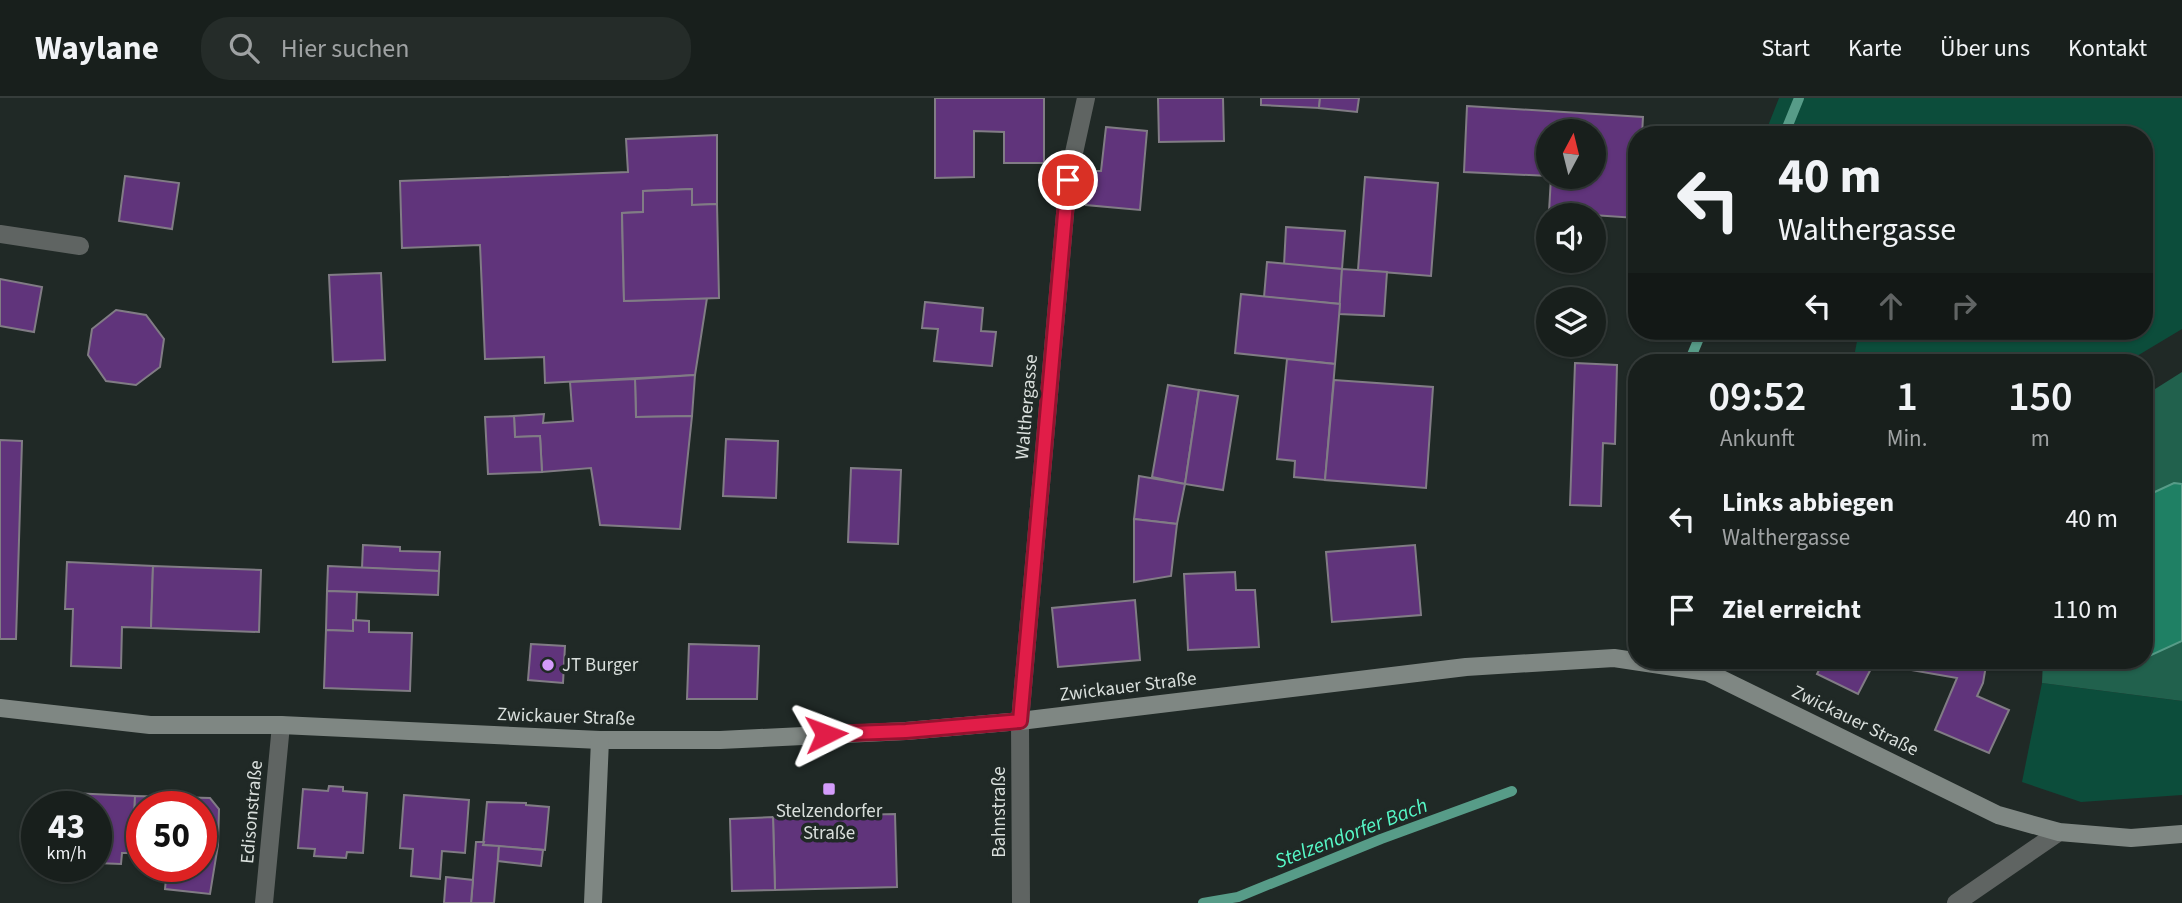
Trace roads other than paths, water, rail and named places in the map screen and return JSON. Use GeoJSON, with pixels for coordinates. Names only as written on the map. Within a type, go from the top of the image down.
{"type":"FeatureCollection","features":[{"type":"Feature","properties":{"kind":"main road","name":"Zwickauer Straße"},"geometry":{"type":"LineString","coordinates":[[0,708],[150,725],[281,725],[600,740],[733,739],[906,731],[1020,721],[1466,667],[1614,658],[1628,660]]}},
{"type":"Feature","properties":{"kind":"main road","name":"Zwickauer Straße"},"geometry":{"type":"LineString","coordinates":[[1682,669],[1707,673],[1998,815],[2059,832],[2131,838],[2182,834]]}},
{"type":"Feature","properties":{"kind":"main road"},"geometry":{"type":"LineString","coordinates":[[593,903],[600,740]]}},
{"type":"Feature","properties":{"kind":"street","name":"Walthergasse"},"geometry":{"type":"LineString","coordinates":[[1020,721],[1068,180],[1086,98]]}},
{"type":"Feature","properties":{"kind":"street"},"geometry":{"type":"LineString","coordinates":[[0,234],[80,246]]}},
{"type":"Feature","properties":{"kind":"street","name":"Bahnstraße"},"geometry":{"type":"LineString","coordinates":[[1020,721],[1021,903]]}},
{"type":"Feature","properties":{"kind":"street","name":"Edisonstraße"},"geometry":{"type":"LineString","coordinates":[[264,903],[281,725]]}},
{"type":"Feature","properties":{"kind":"street"},"geometry":{"type":"LineString","coordinates":[[1955,903],[2059,832]]}},
{"type":"Feature","properties":{"kind":"waterway","name":"Stelzendorfer Bach"},"geometry":{"type":"LineString","coordinates":[[1788,126],[1799,98]]}},
{"type":"Feature","properties":{"kind":"waterway","name":"Stelzendorfer Bach"},"geometry":{"type":"LineString","coordinates":[[1692,354],[1698,340]]}},
{"type":"Feature","properties":{"kind":"waterway","name":"Stelzendorfer Bach"},"geometry":{"type":"LineString","coordinates":[[1203,903],[1238,897],[1381,839],[1512,791]]}},
{"type":"Feature","properties":{"kind":"place","name":"JT Burger"},"geometry":{"type":"Point","coordinates":[548,665]}},
{"type":"Feature","properties":{"kind":"place","name":"Stelzendorfer Straße"},"geometry":{"type":"Point","coordinates":[829,789]}}]}
